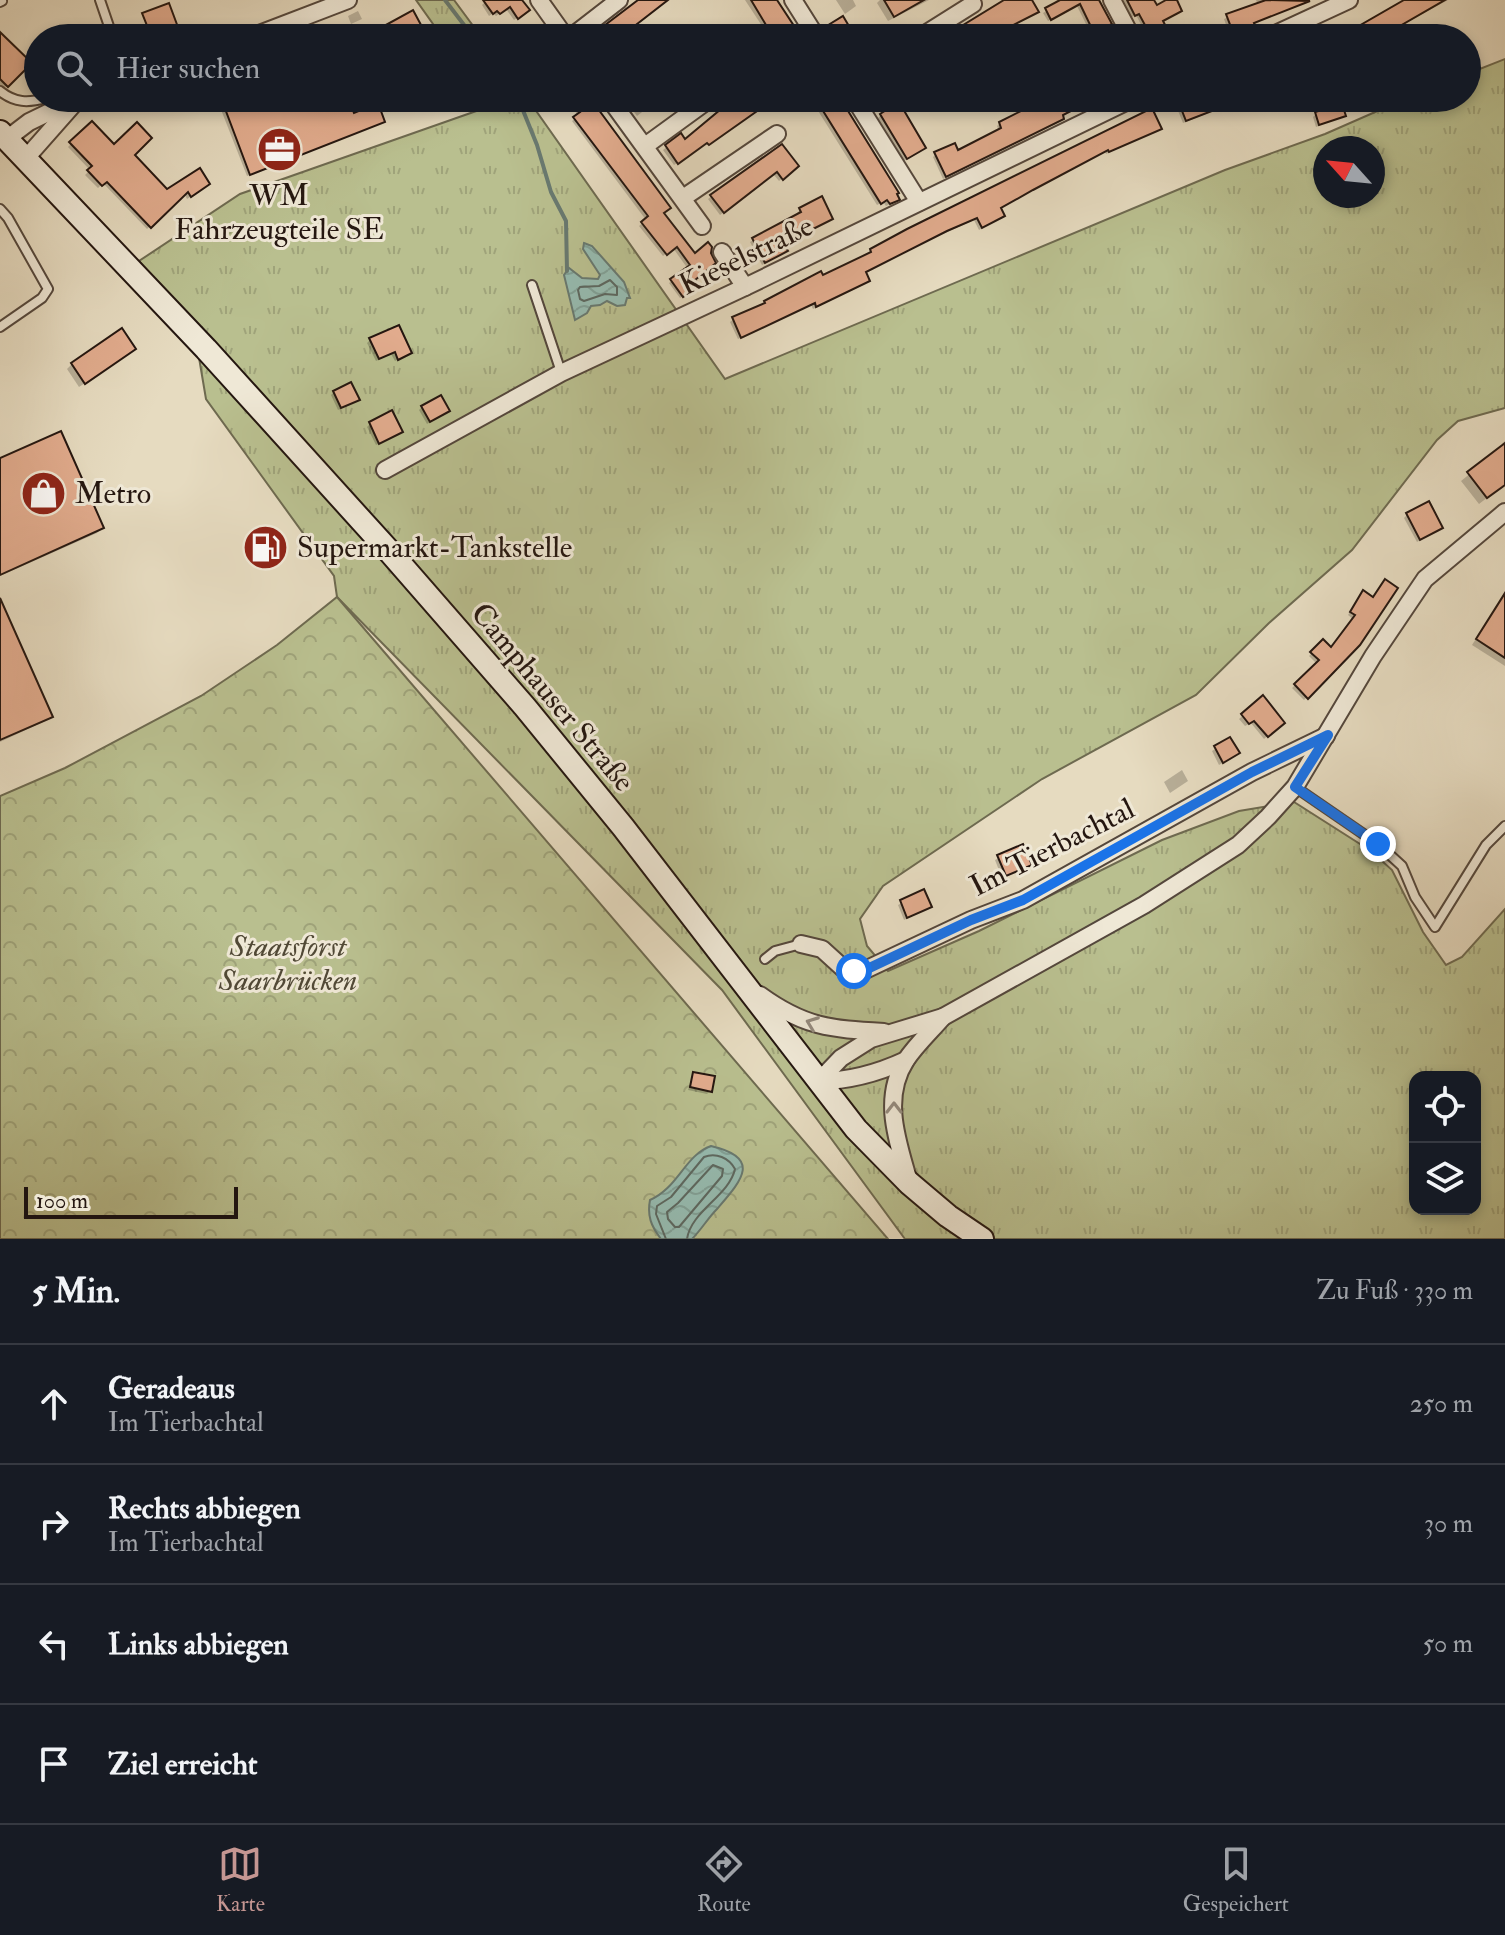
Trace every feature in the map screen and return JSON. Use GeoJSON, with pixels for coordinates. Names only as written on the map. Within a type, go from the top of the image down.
{"type":"FeatureCollection","features":[{"type":"Feature","properties":{"kind":"street"},"geometry":{"type":"LineString","coordinates":[[285,24],[348,0]]}},
{"type":"Feature","properties":{"kind":"street"},"geometry":{"type":"LineString","coordinates":[[539,0],[557,24]]}},
{"type":"Feature","properties":{"kind":"street"},"geometry":{"type":"LineString","coordinates":[[587,24],[619,0]]}},
{"type":"Feature","properties":{"kind":"street"},"geometry":{"type":"LineString","coordinates":[[793,0],[808,24]]}},
{"type":"Feature","properties":{"kind":"street"},"geometry":{"type":"LineString","coordinates":[[1112,0],[1125,24]]}},
{"type":"Feature","properties":{"kind":"street"},"geometry":{"type":"LineString","coordinates":[[1297,24],[1349,0]]}},
{"type":"Feature","properties":{"kind":"street"},"geometry":{"type":"LineString","coordinates":[[940,24],[974,1]]}},
{"type":"Feature","properties":{"kind":"street"},"geometry":{"type":"LineString","coordinates":[[4,135],[50,112]]}},
{"type":"Feature","properties":{"kind":"street"},"geometry":{"type":"LineString","coordinates":[[27,157],[67,112]]}},
{"type":"Feature","properties":{"kind":"street"},"geometry":{"type":"LineString","coordinates":[[620,112],[702,226]]}},
{"type":"Feature","properties":{"kind":"street"},"geometry":{"type":"LineString","coordinates":[[645,146],[692,112]]}},
{"type":"Feature","properties":{"kind":"street"},"geometry":{"type":"LineString","coordinates":[[863,112],[919,202]]}},
{"type":"Feature","properties":{"kind":"street","name":"Kieselstraße"},"geometry":{"type":"LineString","coordinates":[[385,470],[561,373],[1105,112]]}},
{"type":"Feature","properties":{"kind":"street"},"geometry":{"type":"LineString","coordinates":[[683,198],[777,134]]}},
{"type":"Feature","properties":{"kind":"street","name":"Camphauser Straße"},"geometry":{"type":"LineString","coordinates":[[4,135],[206,349],[417,583],[579,772],[856,1129],[909,1183],[948,1216],[982,1239]]}},
{"type":"Feature","properties":{"kind":"street"},"geometry":{"type":"LineString","coordinates":[[722,252],[745,287]]}},
{"type":"Feature","properties":{"kind":"street"},"geometry":{"type":"LineString","coordinates":[[819,1081],[841,1058],[871,1039],[943,1017],[1144,905],[1238,845],[1295,787],[1373,656],[1425,579],[1505,512]]}},
{"type":"Feature","properties":{"kind":"street","name":"Im Tierbachtal"},"geometry":{"type":"LineString","coordinates":[[801,944],[822,949],[844,969],[865,970],[971,920],[1023,900],[1252,772],[1328,735]]}},
{"type":"Feature","properties":{"kind":"street"},"geometry":{"type":"LineString","coordinates":[[740,981],[781,1010],[823,1028],[889,1033]]}},
{"type":"Feature","properties":{"kind":"street"},"geometry":{"type":"LineString","coordinates":[[909,1183],[892,1108],[897,1083],[906,1060],[943,1017]]}},
{"type":"Feature","properties":{"kind":"street"},"geometry":{"type":"LineString","coordinates":[[819,1081],[841,1081],[871,1074],[906,1060]]}},
{"type":"Feature","properties":{"kind":"lane"},"geometry":{"type":"LineString","coordinates":[[100,0],[108,24]]}},
{"type":"Feature","properties":{"kind":"lane"},"geometry":{"type":"LineString","coordinates":[[0,91],[24,102]]}},
{"type":"Feature","properties":{"kind":"lane"},"geometry":{"type":"LineString","coordinates":[[0,209],[48,289],[42,298],[0,327]]}},
{"type":"Feature","properties":{"kind":"lane"},"geometry":{"type":"LineString","coordinates":[[532,285],[561,373]]}},
{"type":"Feature","properties":{"kind":"lane"},"geometry":{"type":"LineString","coordinates":[[1295,787],[1378,844],[1402,866],[1423,910],[1435,927],[1486,845],[1505,826]]}},
{"type":"Feature","properties":{"kind":"lane"},"geometry":{"type":"LineString","coordinates":[[765,959],[775,951],[801,944]]}},
{"type":"Feature","properties":{"kind":"green space"},"geometry":{"type":"Polygon","coordinates":[[[416,0],[454,0],[472,24],[433,24],[416,0]]]}},
{"type":"Feature","properties":{"kind":"green space"},"geometry":{"type":"Polygon","coordinates":[[[1505,59],[1505,408],[1458,421],[1437,440],[1352,550],[1269,623],[1196,695],[1042,779],[883,886],[860,919],[867,946],[888,971],[979,931],[1162,840],[1239,811],[1294,802],[1371,851],[1392,870],[1423,932],[1446,965],[1462,957],[1505,909],[1505,1239],[905,1239],[722,990],[337,597],[334,576],[206,399],[194,328],[139,261],[240,194],[473,112],[537,112],[725,379],[1225,170],[1313,138],[1313,208],[1385,208],[1385,136],[1319,136],[1375,112],[1481,112],[1481,68],[1505,59]]]}},
{"type":"Feature","properties":{"kind":"green space","name":"Staatsforst Saarbrücken"},"geometry":{"type":"Polygon","coordinates":[[[337,597],[888,1239],[0,1239],[0,796],[65,768],[201,696],[277,645],[337,597]]]}},
{"type":"Feature","properties":{"kind":"water"},"geometry":{"type":"Polygon","coordinates":[[[584,243],[592,246],[624,282],[630,298],[627,298],[625,305],[617,306],[607,301],[591,306],[587,313],[575,320],[564,275],[569,268],[582,278],[598,279],[600,275],[583,249],[584,243]]]}},
{"type":"Feature","properties":{"kind":"water"},"geometry":{"type":"Polygon","coordinates":[[[711,1146],[737,1157],[742,1164],[739,1180],[692,1239],[661,1239],[651,1221],[650,1200],[668,1188],[694,1157],[711,1146]]]}},
{"type":"Feature","properties":{"kind":"building"},"geometry":{"type":"Polygon","coordinates":[[[483,0],[522,0],[530,10],[518,19],[510,7],[500,14],[497,11],[493,14],[483,0]]]}},
{"type":"Feature","properties":{"kind":"building"},"geometry":{"type":"Polygon","coordinates":[[[638,0],[668,0],[637,24],[606,24],[638,0]]]}},
{"type":"Feature","properties":{"kind":"building"},"geometry":{"type":"Polygon","coordinates":[[[751,0],[777,0],[793,24],[765,24],[751,0]]]}},
{"type":"Feature","properties":{"kind":"building"},"geometry":{"type":"Polygon","coordinates":[[[884,0],[924,0],[894,17],[884,0]]]}},
{"type":"Feature","properties":{"kind":"building"},"geometry":{"type":"Polygon","coordinates":[[[1004,0],[1032,0],[1039,12],[1015,24],[965,24],[1004,0]]]}},
{"type":"Feature","properties":{"kind":"building"},"geometry":{"type":"Polygon","coordinates":[[[1060,0],[1099,0],[1112,24],[1090,24],[1080,4],[1051,20],[1045,8],[1060,0]]]}},
{"type":"Feature","properties":{"kind":"building"},"geometry":{"type":"Polygon","coordinates":[[[1127,0],[1154,0],[1157,5],[1166,0],[1177,0],[1182,11],[1163,21],[1165,24],[1144,24],[1139,14],[1135,16],[1127,0]]]}},
{"type":"Feature","properties":{"kind":"building"},"geometry":{"type":"Polygon","coordinates":[[[1266,0],[1310,1],[1254,24],[1230,24],[1226,14],[1266,0]]]}},
{"type":"Feature","properties":{"kind":"building"},"geometry":{"type":"Polygon","coordinates":[[[1404,0],[1445,0],[1403,24],[1362,24],[1404,0]]]}},
{"type":"Feature","properties":{"kind":"building"},"geometry":{"type":"Polygon","coordinates":[[[169,3],[177,24],[146,24],[142,13],[169,3]]]}},
{"type":"Feature","properties":{"kind":"building"},"geometry":{"type":"Polygon","coordinates":[[[413,10],[420,24],[388,24],[413,10]]]}},
{"type":"Feature","properties":{"kind":"building"},"geometry":{"type":"Polygon","coordinates":[[[843,16],[848,24],[830,24],[843,16]]]}},
{"type":"Feature","properties":{"kind":"building"},"geometry":{"type":"Polygon","coordinates":[[[0,32],[24,55],[24,71],[8,87],[0,79],[0,32]]]}},
{"type":"Feature","properties":{"kind":"building","name":"WM Fahrzeugteile SE"},"geometry":{"type":"Polygon","coordinates":[[[226,112],[381,112],[385,122],[250,175],[226,112]]]}},
{"type":"Feature","properties":{"kind":"building"},"geometry":{"type":"Polygon","coordinates":[[[580,112],[600,112],[671,208],[664,213],[695,253],[708,242],[712,247],[711,253],[716,263],[695,280],[700,285],[683,297],[670,279],[690,265],[677,247],[667,255],[641,222],[648,216],[573,117],[580,112]]]}},
{"type":"Feature","properties":{"kind":"building"},"geometry":{"type":"Polygon","coordinates":[[[717,112],[756,112],[678,164],[665,145],[681,133],[685,139],[717,112]]]}},
{"type":"Feature","properties":{"kind":"building"},"geometry":{"type":"Polygon","coordinates":[[[824,112],[849,112],[899,193],[900,200],[890,204],[887,200],[881,204],[824,112]]]}},
{"type":"Feature","properties":{"kind":"building"},"geometry":{"type":"Polygon","coordinates":[[[905,112],[926,148],[907,159],[880,114],[905,112]]]}},
{"type":"Feature","properties":{"kind":"building"},"geometry":{"type":"Polygon","coordinates":[[[1019,112],[1069,112],[1063,115],[1064,119],[946,177],[934,152],[955,143],[958,150],[1001,128],[999,122],[1019,112]]]}},
{"type":"Feature","properties":{"kind":"building"},"geometry":{"type":"Polygon","coordinates":[[[1144,112],[1154,112],[1162,129],[1108,150],[1033,190],[1001,208],[1005,216],[982,228],[977,218],[947,231],[866,272],[870,281],[741,338],[732,317],[765,303],[821,271],[823,275],[871,252],[870,249],[1144,112]]]}},
{"type":"Feature","properties":{"kind":"building"},"geometry":{"type":"Polygon","coordinates":[[[1182,112],[1209,112],[1186,121],[1182,112]]]}},
{"type":"Feature","properties":{"kind":"building"},"geometry":{"type":"Polygon","coordinates":[[[1315,112],[1345,112],[1346,116],[1319,125],[1315,112]]]}},
{"type":"Feature","properties":{"kind":"building"},"geometry":{"type":"Polygon","coordinates":[[[92,121],[114,144],[137,122],[152,138],[135,155],[167,189],[200,168],[210,184],[191,197],[188,192],[151,228],[107,182],[102,186],[87,170],[92,166],[69,142],[92,121]]]}},
{"type":"Feature","properties":{"kind":"building"},"geometry":{"type":"Polygon","coordinates":[[[782,144],[799,166],[783,180],[777,172],[724,213],[710,195],[782,144]]]}},
{"type":"Feature","properties":{"kind":"building"},"geometry":{"type":"Polygon","coordinates":[[[822,196],[833,219],[797,237],[799,241],[786,248],[788,251],[765,263],[752,238],[801,212],[799,208],[822,196]]]}},
{"type":"Feature","properties":{"kind":"building"},"geometry":{"type":"Polygon","coordinates":[[[399,325],[412,353],[398,360],[395,352],[379,359],[369,338],[399,325]]]}},
{"type":"Feature","properties":{"kind":"building"},"geometry":{"type":"Polygon","coordinates":[[[122,328],[136,349],[85,384],[71,363],[122,328]]]}},
{"type":"Feature","properties":{"kind":"building"},"geometry":{"type":"Polygon","coordinates":[[[351,382],[360,400],[341,408],[333,391],[351,382]]]}},
{"type":"Feature","properties":{"kind":"building"},"geometry":{"type":"Polygon","coordinates":[[[441,395],[450,411],[430,422],[421,406],[441,395]]]}},
{"type":"Feature","properties":{"kind":"building"},"geometry":{"type":"Polygon","coordinates":[[[392,410],[403,432],[379,444],[369,422],[392,410]]]}},
{"type":"Feature","properties":{"kind":"building","name":"Metro"},"geometry":{"type":"Polygon","coordinates":[[[61,431],[104,528],[0,575],[0,458],[61,431]]]}},
{"type":"Feature","properties":{"kind":"building"},"geometry":{"type":"Polygon","coordinates":[[[1505,443],[1505,485],[1487,498],[1467,472],[1505,443]]]}},
{"type":"Feature","properties":{"kind":"building"},"geometry":{"type":"Polygon","coordinates":[[[1429,501],[1443,528],[1420,540],[1406,513],[1429,501]]]}},
{"type":"Feature","properties":{"kind":"building"},"geometry":{"type":"Polygon","coordinates":[[[1385,579],[1398,588],[1360,645],[1308,699],[1294,684],[1319,660],[1310,652],[1323,639],[1331,647],[1355,615],[1350,612],[1363,590],[1373,597],[1385,579]]]}},
{"type":"Feature","properties":{"kind":"building"},"geometry":{"type":"Polygon","coordinates":[[[1505,593],[1505,658],[1476,639],[1505,593]]]}},
{"type":"Feature","properties":{"kind":"building"},"geometry":{"type":"Polygon","coordinates":[[[0,598],[53,717],[0,740],[0,598]]]}},
{"type":"Feature","properties":{"kind":"building"},"geometry":{"type":"Polygon","coordinates":[[[1263,695],[1285,723],[1268,737],[1254,721],[1249,724],[1241,714],[1263,695]]]}},
{"type":"Feature","properties":{"kind":"building"},"geometry":{"type":"Polygon","coordinates":[[[1230,737],[1240,753],[1223,763],[1214,746],[1230,737]]]}},
{"type":"Feature","properties":{"kind":"building"},"geometry":{"type":"Polygon","coordinates":[[[1023,844],[1032,865],[1006,876],[997,855],[1023,844]]]}},
{"type":"Feature","properties":{"kind":"building"},"geometry":{"type":"Polygon","coordinates":[[[924,889],[932,907],[907,918],[900,900],[924,889]]]}},
{"type":"Feature","properties":{"kind":"building"},"geometry":{"type":"Polygon","coordinates":[[[693,1072],[715,1076],[712,1092],[690,1087],[693,1072]]]}},
{"type":"Feature","properties":{"kind":"waterway"},"geometry":{"type":"LineString","coordinates":[[445,0],[463,24]]}},
{"type":"Feature","properties":{"kind":"waterway"},"geometry":{"type":"LineString","coordinates":[[524,112],[551,192],[566,221],[567,271]]}},
{"type":"Feature","properties":{"kind":"place","name":"WM Fahrzeugteile SE"},"geometry":{"type":"Point","coordinates":[279,149]}},
{"type":"Feature","properties":{"kind":"place","name":"Metro"},"geometry":{"type":"Point","coordinates":[44,493]}},
{"type":"Feature","properties":{"kind":"place","name":"Supermarkt-Tankstelle"},"geometry":{"type":"Point","coordinates":[266,547]}},
{"type":"Feature","properties":{"kind":"route"},"geometry":{"type":"LineString","coordinates":[[854,971],[865,970],[971,920],[1023,900],[1252,772],[1328,735],[1295,787],[1378,844]]}}]}
